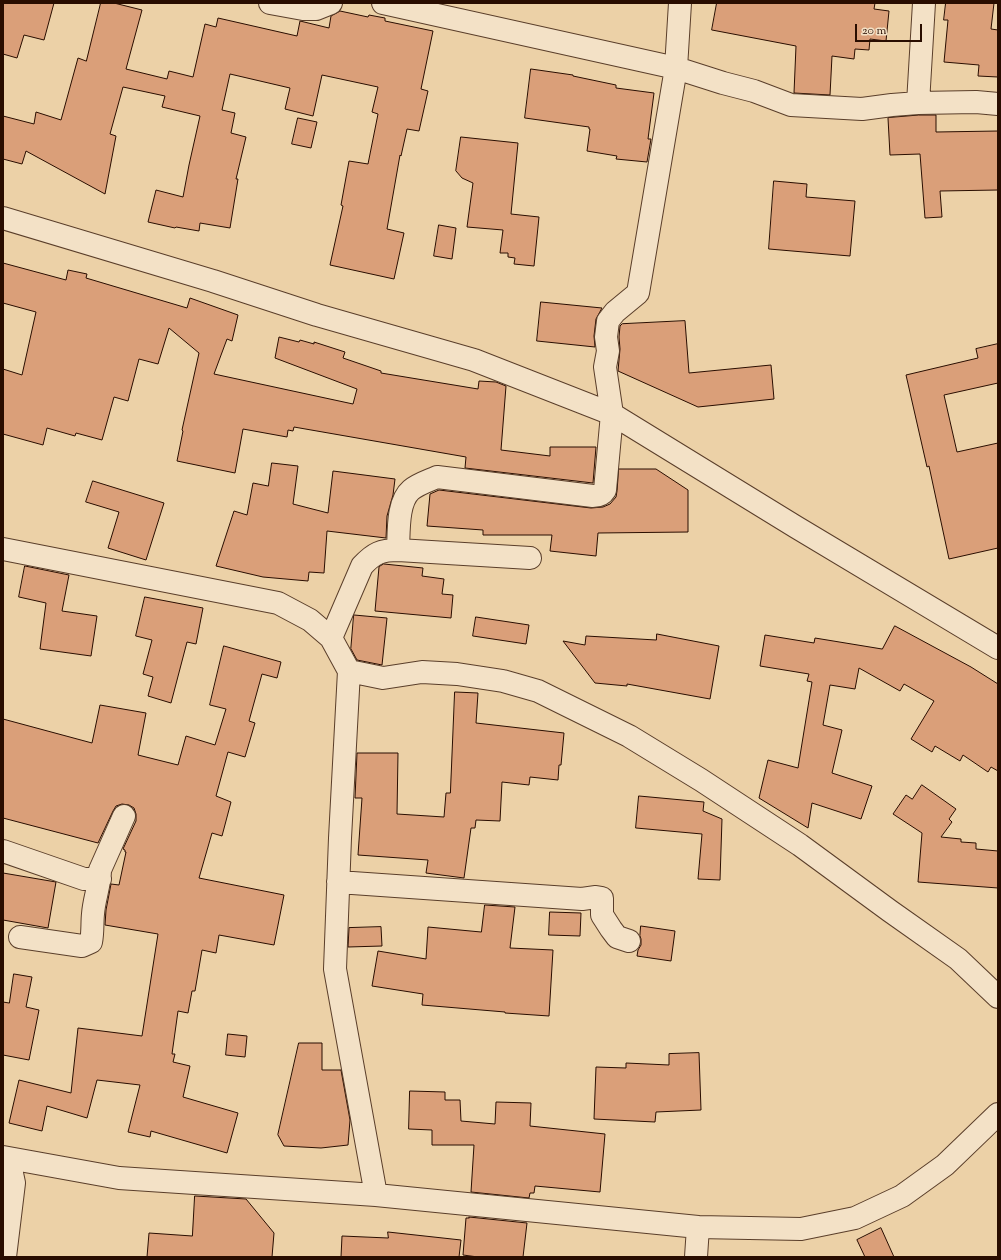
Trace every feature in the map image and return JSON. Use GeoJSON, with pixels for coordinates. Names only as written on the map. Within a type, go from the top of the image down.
{"type":"FeatureCollection","features":[{"type":"Feature","properties":{"kind":"street"},"geometry":{"type":"LineString","coordinates":[[270,3],[303,9],[316,9],[331,3]]}},
{"type":"Feature","properties":{"kind":"street"},"geometry":{"type":"LineString","coordinates":[[383,3],[676,68],[754,91],[791,105],[862,109],[918,103],[976,102],[998,104]]}},
{"type":"Feature","properties":{"kind":"street"},"geometry":{"type":"LineString","coordinates":[[398,550],[399,518],[404,500],[410,490],[437,477],[593,496],[599,496],[605,490],[612,414],[604,367],[608,351],[606,337],[608,321],[615,312],[638,293],[676,68],[680,3]]}},
{"type":"Feature","properties":{"kind":"street"},"geometry":{"type":"LineString","coordinates":[[918,103],[924,3]]}},
{"type":"Feature","properties":{"kind":"street"},"geometry":{"type":"LineString","coordinates":[[3,218],[213,281],[317,315],[474,360],[612,414],[796,527],[998,648]]}},
{"type":"Feature","properties":{"kind":"street"},"geometry":{"type":"LineString","coordinates":[[3,549],[278,603],[310,620],[331,638],[349,672],[335,969],[376,1195]]}},
{"type":"Feature","properties":{"kind":"street"},"geometry":{"type":"LineString","coordinates":[[331,638],[362,566],[370,557],[379,552],[398,550],[530,558]]}},
{"type":"Feature","properties":{"kind":"street"},"geometry":{"type":"LineString","coordinates":[[349,672],[383,678],[422,672],[458,674],[503,681],[538,691],[629,736],[701,780],[800,845],[958,959],[998,997]]}},
{"type":"Feature","properties":{"kind":"street"},"geometry":{"type":"LineString","coordinates":[[20,937],[82,946],[91,942],[93,933],[93,913],[100,879],[100,870],[124,816]]}},
{"type":"Feature","properties":{"kind":"street"},"geometry":{"type":"LineString","coordinates":[[3,851],[84,879],[100,879]]}},
{"type":"Feature","properties":{"kind":"street"},"geometry":{"type":"LineString","coordinates":[[338,882],[582,899],[596,897],[602,898],[602,915],[617,937],[629,941]]}},
{"type":"Feature","properties":{"kind":"street"},"geometry":{"type":"LineString","coordinates":[[5,1257],[14,1183],[6,1158],[119,1178],[376,1195],[698,1227],[801,1229],[855,1218],[902,1196],[945,1165],[998,1114]]}},
{"type":"Feature","properties":{"kind":"street"},"geometry":{"type":"LineString","coordinates":[[696,1257],[698,1227]]}},
{"type":"Feature","properties":{"kind":"building"},"geometry":{"type":"Polygon","coordinates":[[[3,3],[54,3],[44,40],[24,35],[17,58],[3,54],[3,3]]]}},
{"type":"Feature","properties":{"kind":"building"},"geometry":{"type":"Polygon","coordinates":[[[101,3],[114,3],[142,10],[126,69],[167,79],[169,71],[193,77],[205,24],[216,27],[218,18],[297,36],[300,21],[329,28],[331,16],[340,11],[368,17],[369,15],[385,18],[385,21],[433,31],[421,89],[428,91],[419,131],[407,129],[401,156],[400,155],[387,229],[404,233],[394,279],[330,265],[343,206],[341,205],[349,161],[368,164],[378,114],[372,112],[378,87],[322,75],[313,116],[285,109],[290,88],[230,74],[222,110],[235,113],[231,133],[246,137],[236,179],[238,179],[230,228],[200,223],[199,231],[175,228],[148,222],[156,190],[183,197],[200,116],[162,107],[165,96],[123,87],[110,134],[116,136],[105,194],[26,151],[22,164],[3,159],[3,116],[34,124],[36,112],[61,120],[78,58],[86,61],[101,3]]]}},
{"type":"Feature","properties":{"kind":"building"},"geometry":{"type":"Polygon","coordinates":[[[717,3],[875,3],[874,9],[889,11],[886,41],[870,39],[869,50],[855,49],[854,59],[832,56],[830,95],[794,93],[796,46],[712,30],[717,3]]]}},
{"type":"Feature","properties":{"kind":"building"},"geometry":{"type":"Polygon","coordinates":[[[946,3],[994,3],[991,29],[998,30],[998,77],[978,76],[979,65],[944,62],[948,20],[944,20],[946,3]]]}},
{"type":"Feature","properties":{"kind":"building"},"geometry":{"type":"Polygon","coordinates":[[[531,69],[573,75],[616,85],[616,88],[654,93],[648,139],[651,139],[647,162],[616,159],[617,156],[587,151],[589,127],[525,118],[531,69]]]}},
{"type":"Feature","properties":{"kind":"building"},"geometry":{"type":"Polygon","coordinates":[[[936,115],[936,132],[998,131],[998,190],[940,191],[942,217],[925,218],[920,154],[890,155],[888,118],[936,115]]]}},
{"type":"Feature","properties":{"kind":"building"},"geometry":{"type":"Polygon","coordinates":[[[298,118],[317,122],[311,148],[292,144],[298,118]]]}},
{"type":"Feature","properties":{"kind":"building"},"geometry":{"type":"Polygon","coordinates":[[[461,137],[518,143],[511,214],[539,217],[534,266],[514,264],[515,258],[508,257],[508,253],[500,253],[503,230],[467,227],[473,183],[462,178],[456,171],[461,137]]]}},
{"type":"Feature","properties":{"kind":"building"},"geometry":{"type":"Polygon","coordinates":[[[774,181],[807,184],[806,197],[855,201],[850,256],[769,249],[774,181]]]}},
{"type":"Feature","properties":{"kind":"building"},"geometry":{"type":"Polygon","coordinates":[[[439,225],[456,228],[452,259],[434,256],[439,225]]]}},
{"type":"Feature","properties":{"kind":"building"},"geometry":{"type":"Polygon","coordinates":[[[3,263],[66,280],[68,270],[87,274],[86,278],[187,308],[190,298],[238,315],[232,341],[227,339],[214,374],[353,404],[357,389],[275,358],[279,337],[299,342],[300,340],[314,344],[314,342],[345,352],[343,358],[381,371],[381,373],[478,389],[479,381],[496,382],[506,386],[501,450],[550,456],[550,447],[596,447],[593,483],[465,468],[466,457],[294,427],[293,431],[288,430],[287,437],[243,429],[235,473],[177,461],[182,430],[199,353],[169,328],[158,364],[139,359],[128,401],[114,397],[102,440],[76,433],[75,436],[47,428],[43,445],[3,434],[3,369],[22,375],[36,312],[3,303],[3,263]]]}},
{"type":"Feature","properties":{"kind":"building"},"geometry":{"type":"Polygon","coordinates":[[[541,302],[602,308],[596,319],[594,336],[595,347],[537,341],[541,302]]]}},
{"type":"Feature","properties":{"kind":"building"},"geometry":{"type":"Polygon","coordinates":[[[685,321],[689,373],[771,365],[774,399],[698,407],[618,371],[620,349],[619,337],[620,326],[622,324],[685,321]]]}},
{"type":"Feature","properties":{"kind":"building"},"geometry":{"type":"Polygon","coordinates":[[[998,344],[998,383],[944,395],[957,452],[998,443],[998,548],[949,559],[929,466],[927,467],[906,375],[978,358],[976,349],[998,344]]]}},
{"type":"Feature","properties":{"kind":"building"},"geometry":{"type":"Polygon","coordinates":[[[272,463],[298,466],[293,504],[328,513],[333,471],[395,479],[393,495],[387,516],[386,538],[327,531],[324,573],[309,572],[308,581],[263,577],[216,566],[234,511],[247,515],[253,483],[268,486],[272,463]]]}},
{"type":"Feature","properties":{"kind":"building"},"geometry":{"type":"Polygon","coordinates":[[[619,469],[656,469],[688,490],[688,532],[598,533],[596,556],[550,551],[552,535],[483,535],[483,530],[427,526],[430,494],[439,490],[591,508],[603,507],[610,504],[616,497],[619,469]]]}},
{"type":"Feature","properties":{"kind":"building"},"geometry":{"type":"Polygon","coordinates":[[[93,481],[164,503],[146,560],[108,548],[119,512],[86,502],[93,481]]]}},
{"type":"Feature","properties":{"kind":"building"},"geometry":{"type":"Polygon","coordinates":[[[384,564],[423,568],[422,576],[444,579],[442,594],[453,595],[451,618],[375,611],[379,567],[384,564]]]}},
{"type":"Feature","properties":{"kind":"building"},"geometry":{"type":"Polygon","coordinates":[[[25,566],[69,575],[62,611],[97,616],[91,656],[40,649],[46,603],[19,597],[25,566]]]}},
{"type":"Feature","properties":{"kind":"building"},"geometry":{"type":"Polygon","coordinates":[[[145,597],[203,608],[196,644],[187,642],[171,703],[148,696],[153,677],[143,674],[152,640],[136,636],[145,597]]]}},
{"type":"Feature","properties":{"kind":"building"},"geometry":{"type":"Polygon","coordinates":[[[354,615],[387,618],[382,665],[357,660],[351,649],[354,615]]]}},
{"type":"Feature","properties":{"kind":"building"},"geometry":{"type":"Polygon","coordinates":[[[476,617],[529,625],[526,644],[473,636],[476,617]]]}},
{"type":"Feature","properties":{"kind":"building"},"geometry":{"type":"Polygon","coordinates":[[[895,626],[971,667],[998,684],[998,771],[991,767],[988,772],[963,755],[960,761],[935,746],[932,752],[911,739],[934,701],[904,684],[900,691],[859,668],[855,689],[830,685],[823,725],[842,730],[832,773],[872,786],[861,819],[812,803],[808,828],[759,798],[768,760],[798,768],[812,682],[807,681],[809,674],[760,666],[765,635],[814,643],[815,638],[882,649],[895,626]]]}},
{"type":"Feature","properties":{"kind":"building"},"geometry":{"type":"Polygon","coordinates":[[[657,634],[719,646],[710,699],[627,684],[627,686],[595,683],[563,641],[585,645],[586,636],[656,640],[657,634]]]}},
{"type":"Feature","properties":{"kind":"building"},"geometry":{"type":"Polygon","coordinates":[[[224,646],[281,662],[277,678],[262,674],[249,721],[255,723],[245,757],[228,752],[216,796],[231,802],[222,836],[212,833],[199,878],[284,895],[274,945],[219,935],[216,953],[202,950],[195,991],[192,991],[188,1013],[178,1011],[172,1054],[175,1054],[173,1062],[190,1066],[183,1097],[238,1113],[227,1153],[151,1131],[150,1137],[128,1132],[140,1085],[97,1080],[87,1118],[47,1106],[42,1131],[9,1123],[19,1080],[71,1093],[78,1028],[142,1036],[158,934],[105,925],[111,884],[119,885],[126,852],[123,849],[136,821],[134,808],[129,805],[122,804],[116,806],[98,843],[3,818],[3,719],[92,743],[100,705],[146,713],[138,755],[178,765],[186,736],[215,745],[226,709],[210,705],[224,646]]]}},
{"type":"Feature","properties":{"kind":"building"},"geometry":{"type":"Polygon","coordinates":[[[455,692],[478,693],[476,723],[564,733],[558,780],[530,777],[529,785],[502,782],[500,821],[476,820],[475,828],[471,828],[464,878],[426,873],[428,860],[358,855],[362,798],[355,798],[357,753],[398,753],[397,814],[444,817],[446,793],[450,793],[455,692]]]}},
{"type":"Feature","properties":{"kind":"building"},"geometry":{"type":"Polygon","coordinates":[[[922,785],[956,809],[949,819],[952,822],[941,837],[961,839],[961,842],[976,843],[976,849],[998,851],[998,888],[918,882],[922,833],[893,814],[906,795],[912,799],[922,785]]]}},
{"type":"Feature","properties":{"kind":"building"},"geometry":{"type":"Polygon","coordinates":[[[639,796],[704,802],[703,811],[722,819],[720,880],[698,879],[702,834],[636,828],[639,796]]]}},
{"type":"Feature","properties":{"kind":"building"},"geometry":{"type":"Polygon","coordinates":[[[3,873],[56,882],[48,928],[3,920],[3,873]]]}},
{"type":"Feature","properties":{"kind":"building"},"geometry":{"type":"Polygon","coordinates":[[[485,905],[515,907],[510,948],[553,950],[549,1016],[422,1005],[423,994],[372,986],[378,951],[426,959],[428,927],[481,932],[485,905]]]}},
{"type":"Feature","properties":{"kind":"building"},"geometry":{"type":"Polygon","coordinates":[[[550,912],[581,913],[580,936],[549,935],[550,912]]]}},
{"type":"Feature","properties":{"kind":"building"},"geometry":{"type":"Polygon","coordinates":[[[641,926],[675,931],[671,961],[637,956],[641,945],[641,926]]]}},
{"type":"Feature","properties":{"kind":"building"},"geometry":{"type":"Polygon","coordinates":[[[381,927],[382,946],[348,947],[349,928],[381,927]]]}},
{"type":"Feature","properties":{"kind":"building"},"geometry":{"type":"Polygon","coordinates":[[[14,974],[32,977],[26,1007],[39,1010],[29,1060],[3,1055],[3,1002],[9,1003],[14,974]]]}},
{"type":"Feature","properties":{"kind":"building"},"geometry":{"type":"Polygon","coordinates":[[[228,1034],[247,1036],[245,1057],[226,1055],[228,1034]]]}},
{"type":"Feature","properties":{"kind":"building"},"geometry":{"type":"Polygon","coordinates":[[[299,1043],[322,1043],[322,1070],[341,1070],[350,1120],[348,1145],[321,1148],[284,1146],[278,1135],[299,1043]]]}},
{"type":"Feature","properties":{"kind":"building"},"geometry":{"type":"Polygon","coordinates":[[[699,1053],[701,1110],[656,1112],[655,1122],[594,1119],[596,1067],[626,1068],[626,1063],[669,1065],[669,1054],[699,1053]]]}},
{"type":"Feature","properties":{"kind":"building"},"geometry":{"type":"Polygon","coordinates":[[[410,1091],[445,1092],[445,1100],[460,1100],[461,1121],[495,1124],[496,1102],[531,1103],[530,1126],[605,1134],[600,1192],[535,1186],[534,1193],[530,1193],[529,1198],[471,1192],[474,1145],[432,1145],[432,1130],[409,1129],[410,1091]]]}},
{"type":"Feature","properties":{"kind":"building"},"geometry":{"type":"Polygon","coordinates":[[[195,1196],[246,1199],[274,1233],[272,1257],[147,1257],[149,1233],[192,1236],[195,1196]]]}},
{"type":"Feature","properties":{"kind":"building"},"geometry":{"type":"Polygon","coordinates":[[[469,1217],[527,1223],[523,1257],[478,1257],[463,1255],[466,1218],[469,1217]]]}},
{"type":"Feature","properties":{"kind":"building"},"geometry":{"type":"Polygon","coordinates":[[[881,1228],[894,1257],[865,1257],[857,1240],[881,1228]]]}},
{"type":"Feature","properties":{"kind":"building"},"geometry":{"type":"Polygon","coordinates":[[[388,1232],[461,1240],[459,1257],[341,1257],[342,1236],[388,1238],[388,1232]]]}}]}
